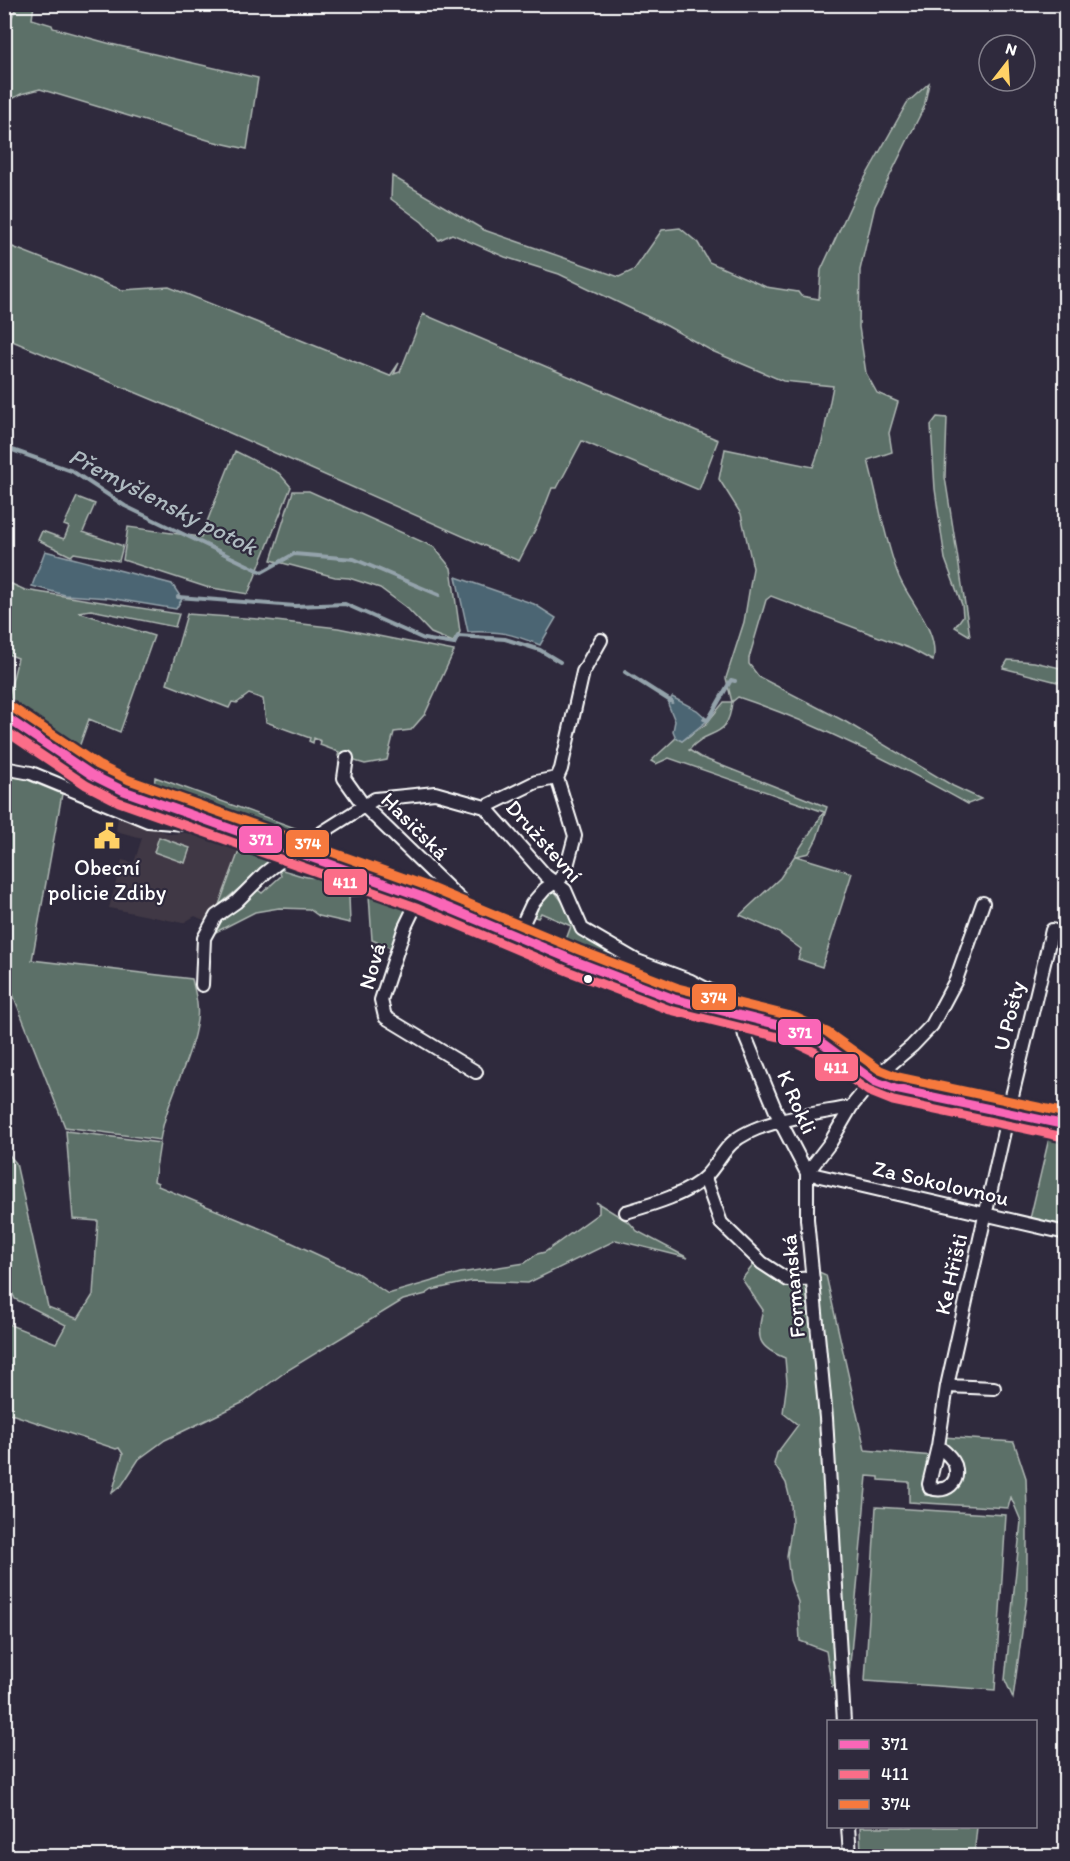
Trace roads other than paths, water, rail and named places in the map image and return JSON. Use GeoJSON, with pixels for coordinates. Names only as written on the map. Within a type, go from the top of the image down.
{"type":"FeatureCollection","features":[{"type":"Feature","properties":{"kind":"street"},"geometry":{"type":"LineString","coordinates":[[517,936],[532,904],[545,889],[561,878],[567,866],[575,836],[556,778],[561,769],[583,672],[601,640]]}},
{"type":"Feature","properties":{"kind":"street"},"geometry":{"type":"LineString","coordinates":[[4,716],[23,726],[89,775],[124,791],[420,896],[575,961],[674,999],[791,1028],[821,1042],[874,1081],[895,1089],[1065,1125]]}},
{"type":"Feature","properties":{"kind":"street","name":"Hasičská"},"geometry":{"type":"LineString","coordinates":[[347,758],[344,778],[364,806],[469,908],[469,916]]}},
{"type":"Feature","properties":{"kind":"street"},"geometry":{"type":"LineString","coordinates":[[4,768],[32,773],[148,821],[184,824],[188,814]]}},
{"type":"Feature","properties":{"kind":"street"},"geometry":{"type":"LineString","coordinates":[[485,807],[536,782],[556,778]]}},
{"type":"Feature","properties":{"kind":"street","name":"Družstevní"},"geometry":{"type":"LineString","coordinates":[[202,986],[204,938],[216,916],[236,902],[265,873],[293,851],[375,799],[435,793],[485,807],[554,883],[564,890],[582,928],[637,961],[691,981],[734,1003],[740,1014]]}},
{"type":"Feature","properties":{"kind":"street","name":"Nová"},"geometry":{"type":"LineString","coordinates":[[420,896],[405,927],[381,1000],[386,1017],[476,1072]]}},
{"type":"Feature","properties":{"kind":"street"},"geometry":{"type":"LineString","coordinates":[[807,1173],[830,1143],[851,1107],[878,1075],[912,1046],[932,1025],[956,980],[983,903]]}},
{"type":"Feature","properties":{"kind":"street","name":"U Pošty"},"geometry":{"type":"LineString","coordinates":[[1008,1112],[1052,930],[1065,935]]}},
{"type":"Feature","properties":{"kind":"street","name":"K Rokli"},"geometry":{"type":"LineString","coordinates":[[740,1014],[745,1036],[780,1121],[807,1173]]}},
{"type":"Feature","properties":{"kind":"street"},"geometry":{"type":"LineString","coordinates":[[627,1212],[667,1200],[705,1178],[732,1142],[753,1130],[780,1121],[851,1107]]}},
{"type":"Feature","properties":{"kind":"street","name":"Ke Hřišti"},"geometry":{"type":"LineString","coordinates":[[938,1446],[947,1386],[1008,1112]]}},
{"type":"Feature","properties":{"kind":"street","name":"Za Sokolovnou"},"geometry":{"type":"LineString","coordinates":[[807,1173],[1065,1233]]}},
{"type":"Feature","properties":{"kind":"street","name":"Formanská"},"geometry":{"type":"LineString","coordinates":[[807,1173],[807,1219],[826,1418],[844,1720]]}},
{"type":"Feature","properties":{"kind":"street"},"geometry":{"type":"LineString","coordinates":[[705,1178],[721,1223],[762,1263],[788,1280],[813,1278]]}},
{"type":"Feature","properties":{"kind":"street"},"geometry":{"type":"LineString","coordinates":[[947,1386],[994,1388]]}},
{"type":"Feature","properties":{"kind":"street"},"geometry":{"type":"LineString","coordinates":[[848,1828],[850,1857]]}},
{"type":"Feature","properties":{"kind":"water"},"geometry":{"type":"Polygon","coordinates":[[[45,551],[172,584],[182,599],[176,609],[109,598],[65,595],[32,586],[45,551]]]}},
{"type":"Feature","properties":{"kind":"water"},"geometry":{"type":"Polygon","coordinates":[[[456,577],[534,604],[556,618],[540,645],[505,634],[468,632],[456,577]]]}},
{"type":"Feature","properties":{"kind":"water"},"geometry":{"type":"Polygon","coordinates":[[[672,697],[697,710],[708,720],[682,741],[676,738],[673,731],[675,721],[668,704],[672,697]]]}},
{"type":"Feature","properties":{"kind":"waterway","name":"Přemyšlenský potok"},"geometry":{"type":"LineString","coordinates":[[4,447],[72,471],[125,506],[262,572],[294,554],[354,559],[439,595]]}},
{"type":"Feature","properties":{"kind":"waterway","name":"Přemyšlenský potok"},"geometry":{"type":"LineString","coordinates":[[178,597],[295,606],[345,604],[424,639],[454,644],[458,636],[505,639],[540,650],[560,662]]}},
{"type":"Feature","properties":{"kind":"waterway","name":"Přemyšlenský potok"},"geometry":{"type":"LineString","coordinates":[[625,672],[672,702]]}},
{"type":"Feature","properties":{"kind":"waterway","name":"Přemyšlenský potok"},"geometry":{"type":"LineString","coordinates":[[704,719],[708,720],[731,680],[735,681]]}},
{"type":"Feature","properties":{"kind":"place","name":"Obecní policie Zdiby"},"geometry":{"type":"Point","coordinates":[107,836]}}]}
